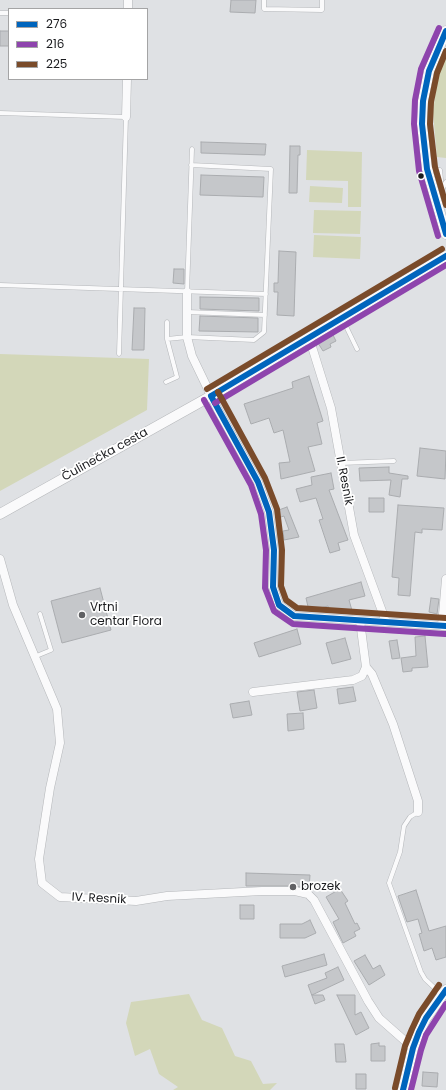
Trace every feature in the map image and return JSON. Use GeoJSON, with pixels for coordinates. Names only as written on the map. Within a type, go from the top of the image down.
{"type":"FeatureCollection","features":[{"type":"Feature","properties":{"kind":"street"},"geometry":{"type":"LineString","coordinates":[[446,31],[429,71],[422,124],[427,169],[438,191],[446,234]]}},
{"type":"Feature","properties":{"kind":"street"},"geometry":{"type":"LineString","coordinates":[[126,117],[127,80]]}},
{"type":"Feature","properties":{"kind":"street","name":"Čulinečka cesta"},"geometry":{"type":"LineString","coordinates":[[0,514],[211,396],[446,256]]}},
{"type":"Feature","properties":{"kind":"street"},"geometry":{"type":"LineString","coordinates":[[187,292],[187,337],[192,356],[211,396],[258,482],[264,497],[274,550],[273,587],[279,606],[294,616],[444,626],[446,579]]}},
{"type":"Feature","properties":{"kind":"street","name":"II. Resnik"},"geometry":{"type":"LineString","coordinates":[[310,336],[331,408],[354,535],[386,622]]}},
{"type":"Feature","properties":{"kind":"street","name":"IV. Resnik"},"geometry":{"type":"LineString","coordinates":[[0,559],[13,605],[57,709],[60,743],[50,788],[38,859],[42,883],[60,897],[136,901],[168,896],[262,891],[295,891],[308,894],[314,900],[368,1001],[379,1018],[413,1048]]}},
{"type":"Feature","properties":{"kind":"street"},"geometry":{"type":"LineString","coordinates":[[253,692],[353,680],[362,676],[366,667],[360,621]]}},
{"type":"Feature","properties":{"kind":"street"},"geometry":{"type":"LineString","coordinates":[[366,667],[372,674],[393,724],[416,795],[418,812]]}},
{"type":"Feature","properties":{"kind":"street"},"geometry":{"type":"LineString","coordinates":[[403,1090],[413,1048],[426,1018],[444,992]]}},
{"type":"Feature","properties":{"kind":"lane"},"geometry":{"type":"LineString","coordinates":[[264,0],[264,9],[322,10],[322,0]]}},
{"type":"Feature","properties":{"kind":"lane"},"geometry":{"type":"LineString","coordinates":[[0,113],[126,117],[119,354]]}},
{"type":"Feature","properties":{"kind":"lane"},"geometry":{"type":"LineString","coordinates":[[187,292],[192,149]]}},
{"type":"Feature","properties":{"kind":"lane"},"geometry":{"type":"LineString","coordinates":[[167,339],[187,337],[254,340],[264,332],[271,169],[191,165]]}},
{"type":"Feature","properties":{"kind":"lane"},"geometry":{"type":"LineString","coordinates":[[427,169],[440,170],[446,173]]}},
{"type":"Feature","properties":{"kind":"lane"},"geometry":{"type":"LineString","coordinates":[[438,191],[440,170]]}},
{"type":"Feature","properties":{"kind":"lane"},"geometry":{"type":"LineString","coordinates":[[438,191],[446,182]]}},
{"type":"Feature","properties":{"kind":"lane"},"geometry":{"type":"LineString","coordinates":[[438,191],[446,193]]}},
{"type":"Feature","properties":{"kind":"lane"},"geometry":{"type":"LineString","coordinates":[[0,285],[266,294]]}},
{"type":"Feature","properties":{"kind":"lane"},"geometry":{"type":"LineString","coordinates":[[187,312],[265,315]]}},
{"type":"Feature","properties":{"kind":"lane"},"geometry":{"type":"LineString","coordinates":[[342,318],[356,349]]}},
{"type":"Feature","properties":{"kind":"lane"},"geometry":{"type":"LineString","coordinates":[[166,382],[177,377],[167,339],[167,322]]}},
{"type":"Feature","properties":{"kind":"lane"},"geometry":{"type":"LineString","coordinates":[[340,463],[394,461]]}},
{"type":"Feature","properties":{"kind":"lane"},"geometry":{"type":"LineString","coordinates":[[34,657],[51,650],[40,614]]}},
{"type":"Feature","properties":{"kind":"lane"},"geometry":{"type":"LineString","coordinates":[[418,812],[410,817],[404,826],[400,852],[389,883],[421,972],[432,986],[444,992]]}},
{"type":"Feature","properties":{"kind":"green space"},"geometry":{"type":"Polygon","coordinates":[[[446,56],[446,158],[437,157],[433,113],[437,79],[446,56]]]}},
{"type":"Feature","properties":{"kind":"green space"},"geometry":{"type":"Polygon","coordinates":[[[307,150],[362,152],[361,207],[348,207],[348,181],[306,180],[307,150]]]}},
{"type":"Feature","properties":{"kind":"green space"},"geometry":{"type":"Polygon","coordinates":[[[310,186],[343,188],[342,203],[309,202],[310,186]]]}},
{"type":"Feature","properties":{"kind":"green space"},"geometry":{"type":"Polygon","coordinates":[[[314,210],[361,211],[360,234],[313,233],[314,210]]]}},
{"type":"Feature","properties":{"kind":"green space"},"geometry":{"type":"Polygon","coordinates":[[[314,235],[361,237],[360,259],[313,257],[314,235]]]}},
{"type":"Feature","properties":{"kind":"green space"},"geometry":{"type":"Polygon","coordinates":[[[0,354],[149,359],[147,410],[0,491],[0,354]]]}},
{"type":"Feature","properties":{"kind":"green space"},"geometry":{"type":"Polygon","coordinates":[[[189,994],[202,1020],[222,1028],[235,1056],[251,1061],[263,1084],[277,1083],[270,1090],[173,1090],[178,1087],[159,1074],[150,1049],[135,1056],[126,1023],[131,1002],[189,994]]]}},
{"type":"Feature","properties":{"kind":"building"},"geometry":{"type":"Polygon","coordinates":[[[231,0],[256,0],[255,13],[230,12],[231,0]]]}},
{"type":"Feature","properties":{"kind":"building"},"geometry":{"type":"Polygon","coordinates":[[[0,31],[8,31],[8,46],[0,46],[0,31]]]}},
{"type":"Feature","properties":{"kind":"building"},"geometry":{"type":"Polygon","coordinates":[[[201,142],[266,144],[265,155],[201,153],[201,142]]]}},
{"type":"Feature","properties":{"kind":"building"},"geometry":{"type":"Polygon","coordinates":[[[290,146],[300,146],[300,155],[298,155],[297,193],[289,193],[290,146]]]}},
{"type":"Feature","properties":{"kind":"building"},"geometry":{"type":"Polygon","coordinates":[[[201,175],[264,177],[263,197],[200,195],[201,175]]]}},
{"type":"Feature","properties":{"kind":"building"},"geometry":{"type":"Polygon","coordinates":[[[279,251],[296,252],[294,316],[277,315],[278,292],[274,292],[274,283],[278,283],[279,251]]]}},
{"type":"Feature","properties":{"kind":"building"},"geometry":{"type":"Polygon","coordinates":[[[174,269],[184,269],[184,284],[173,283],[174,269]]]}},
{"type":"Feature","properties":{"kind":"building"},"geometry":{"type":"Polygon","coordinates":[[[200,297],[259,298],[259,311],[200,309],[200,297]]]}},
{"type":"Feature","properties":{"kind":"building"},"geometry":{"type":"Polygon","coordinates":[[[134,308],[145,308],[144,350],[132,350],[134,308]]]}},
{"type":"Feature","properties":{"kind":"building"},"geometry":{"type":"Polygon","coordinates":[[[200,316],[258,318],[258,332],[199,331],[200,316]]]}},
{"type":"Feature","properties":{"kind":"building"},"geometry":{"type":"Polygon","coordinates":[[[333,335],[336,341],[330,344],[331,347],[323,351],[318,343],[333,335]]]}},
{"type":"Feature","properties":{"kind":"building"},"geometry":{"type":"Polygon","coordinates":[[[309,376],[323,421],[317,423],[322,444],[308,447],[315,471],[281,479],[279,463],[290,462],[283,430],[274,433],[269,418],[251,424],[244,404],[293,388],[292,382],[309,376]]]}},
{"type":"Feature","properties":{"kind":"building"},"geometry":{"type":"Polygon","coordinates":[[[420,448],[446,451],[445,479],[417,476],[420,448]]]}},
{"type":"Feature","properties":{"kind":"building"},"geometry":{"type":"Polygon","coordinates":[[[389,467],[389,473],[408,476],[408,479],[402,479],[400,497],[389,495],[391,480],[360,481],[359,468],[389,467]]]}},
{"type":"Feature","properties":{"kind":"building"},"geometry":{"type":"Polygon","coordinates":[[[331,473],[334,489],[329,490],[348,540],[338,543],[340,550],[330,553],[319,520],[323,519],[316,498],[300,502],[296,489],[312,485],[311,477],[331,473]]]}},
{"type":"Feature","properties":{"kind":"building"},"geometry":{"type":"Polygon","coordinates":[[[369,498],[384,498],[384,512],[369,512],[369,498]]]}},
{"type":"Feature","properties":{"kind":"building"},"geometry":{"type":"Polygon","coordinates":[[[398,505],[444,508],[442,530],[422,529],[422,533],[415,532],[410,596],[398,595],[399,578],[392,577],[398,505]]]}},
{"type":"Feature","properties":{"kind":"building"},"geometry":{"type":"Polygon","coordinates":[[[287,507],[299,537],[284,540],[283,531],[289,530],[284,516],[278,518],[276,511],[287,507]]]}},
{"type":"Feature","properties":{"kind":"building"},"geometry":{"type":"Polygon","coordinates":[[[361,582],[365,596],[349,600],[353,614],[330,612],[328,606],[309,611],[306,598],[361,582]]]}},
{"type":"Feature","properties":{"kind":"building"},"geometry":{"type":"Polygon","coordinates":[[[100,588],[111,630],[62,643],[51,601],[100,588]]]}},
{"type":"Feature","properties":{"kind":"building"},"geometry":{"type":"Polygon","coordinates":[[[431,598],[439,599],[437,614],[429,612],[431,598]]]}},
{"type":"Feature","properties":{"kind":"building"},"geometry":{"type":"Polygon","coordinates":[[[297,629],[301,644],[259,657],[254,643],[297,629]]]}},
{"type":"Feature","properties":{"kind":"building"},"geometry":{"type":"Polygon","coordinates":[[[425,636],[428,667],[412,668],[412,671],[403,672],[401,658],[416,656],[415,637],[425,636]]]}},
{"type":"Feature","properties":{"kind":"building"},"geometry":{"type":"Polygon","coordinates":[[[345,638],[351,659],[332,664],[326,643],[345,638]]]}},
{"type":"Feature","properties":{"kind":"building"},"geometry":{"type":"Polygon","coordinates":[[[397,640],[400,658],[392,659],[389,641],[397,640]]]}},
{"type":"Feature","properties":{"kind":"building"},"geometry":{"type":"Polygon","coordinates":[[[353,687],[356,701],[339,704],[337,689],[353,687]]]}},
{"type":"Feature","properties":{"kind":"building"},"geometry":{"type":"Polygon","coordinates":[[[314,690],[317,708],[300,711],[297,692],[314,690]]]}},
{"type":"Feature","properties":{"kind":"building"},"geometry":{"type":"Polygon","coordinates":[[[249,701],[252,715],[233,718],[230,704],[249,701]]]}},
{"type":"Feature","properties":{"kind":"building"},"geometry":{"type":"Polygon","coordinates":[[[303,713],[304,729],[288,731],[287,714],[303,713]]]}},
{"type":"Feature","properties":{"kind":"building"},"geometry":{"type":"Polygon","coordinates":[[[246,873],[310,875],[309,889],[295,886],[246,886],[246,873]]]}},
{"type":"Feature","properties":{"kind":"building"},"geometry":{"type":"Polygon","coordinates":[[[340,889],[348,901],[345,903],[355,924],[357,923],[360,929],[354,932],[356,936],[343,943],[333,922],[339,919],[326,897],[340,889]]]}},
{"type":"Feature","properties":{"kind":"building"},"geometry":{"type":"Polygon","coordinates":[[[416,890],[429,931],[446,926],[446,957],[436,960],[432,948],[424,951],[419,934],[422,933],[418,919],[407,922],[398,896],[416,890]]]}},
{"type":"Feature","properties":{"kind":"building"},"geometry":{"type":"Polygon","coordinates":[[[240,905],[254,905],[254,919],[240,919],[240,905]]]}},
{"type":"Feature","properties":{"kind":"building"},"geometry":{"type":"Polygon","coordinates":[[[310,920],[316,933],[305,938],[280,938],[280,924],[302,924],[310,920]]]}},
{"type":"Feature","properties":{"kind":"building"},"geometry":{"type":"Polygon","coordinates":[[[324,954],[327,965],[285,977],[282,966],[324,954]]]}},
{"type":"Feature","properties":{"kind":"building"},"geometry":{"type":"Polygon","coordinates":[[[365,955],[373,969],[380,965],[385,975],[369,985],[354,961],[365,955]]]}},
{"type":"Feature","properties":{"kind":"building"},"geometry":{"type":"Polygon","coordinates":[[[338,967],[344,980],[312,995],[323,995],[325,1000],[315,1004],[308,985],[327,978],[325,973],[338,967]]]}},
{"type":"Feature","properties":{"kind":"building"},"geometry":{"type":"Polygon","coordinates":[[[337,995],[355,995],[355,1015],[361,1012],[369,1028],[356,1035],[337,995]]]}},
{"type":"Feature","properties":{"kind":"building"},"geometry":{"type":"Polygon","coordinates":[[[379,1043],[379,1046],[385,1046],[385,1061],[371,1061],[371,1044],[379,1043]]]}},
{"type":"Feature","properties":{"kind":"building"},"geometry":{"type":"Polygon","coordinates":[[[335,1044],[344,1044],[346,1062],[336,1062],[335,1044]]]}},
{"type":"Feature","properties":{"kind":"building"},"geometry":{"type":"Polygon","coordinates":[[[423,1072],[438,1073],[437,1087],[422,1086],[423,1072]]]}},
{"type":"Feature","properties":{"kind":"building"},"geometry":{"type":"Polygon","coordinates":[[[356,1074],[366,1074],[366,1089],[356,1089],[356,1074]]]}},
{"type":"Feature","properties":{"kind":"transit line","name":"216"},"geometry":{"type":"LineString","coordinates":[[438,236],[419,171],[414,124],[415,100],[421,69],[439,28]]}},
{"type":"Feature","properties":{"kind":"transit line","name":"276"},"geometry":{"type":"LineString","coordinates":[[446,31],[429,71],[423,101],[422,124],[427,169],[446,234]]}},
{"type":"Feature","properties":{"kind":"transit line","name":"225"},"geometry":{"type":"LineString","coordinates":[[446,51],[437,73],[431,102],[430,124],[435,167],[446,205]]}},
{"type":"Feature","properties":{"kind":"transit line","name":"225"},"geometry":{"type":"LineString","coordinates":[[207,389],[442,249]]}},
{"type":"Feature","properties":{"kind":"transit line","name":"276"},"geometry":{"type":"LineString","coordinates":[[211,396],[446,256]]}},
{"type":"Feature","properties":{"kind":"transit line","name":"216"},"geometry":{"type":"LineString","coordinates":[[215,403],[446,265]]}},
{"type":"Feature","properties":{"kind":"transit line","name":"225"},"geometry":{"type":"LineString","coordinates":[[218,392],[265,478],[277,509],[282,550],[281,586],[286,600],[297,608],[446,618]]}},
{"type":"Feature","properties":{"kind":"transit line","name":"276"},"geometry":{"type":"LineString","coordinates":[[211,396],[258,482],[269,512],[274,550],[273,587],[279,605],[294,616],[446,626]]}},
{"type":"Feature","properties":{"kind":"transit line","name":"216"},"geometry":{"type":"LineString","coordinates":[[204,400],[251,485],[261,514],[266,550],[265,588],[274,611],[293,624],[445,634]]}},
{"type":"Feature","properties":{"kind":"transit line","name":"225"},"geometry":{"type":"LineString","coordinates":[[395,1088],[405,1046],[412,1029],[419,1014],[439,985]]}},
{"type":"Feature","properties":{"kind":"transit line","name":"276"},"geometry":{"type":"LineString","coordinates":[[403,1090],[413,1048],[419,1032],[426,1018],[446,990]]}},
{"type":"Feature","properties":{"kind":"transit line","name":"216"},"geometry":{"type":"LineString","coordinates":[[411,1090],[426,1035],[446,1004]]}},
{"type":"Feature","properties":{"kind":"place","name":"Vrtni centar Flora"},"geometry":{"type":"Point","coordinates":[82,615]}},
{"type":"Feature","properties":{"kind":"place","name":"brozek"},"geometry":{"type":"Point","coordinates":[293,887]}}]}
